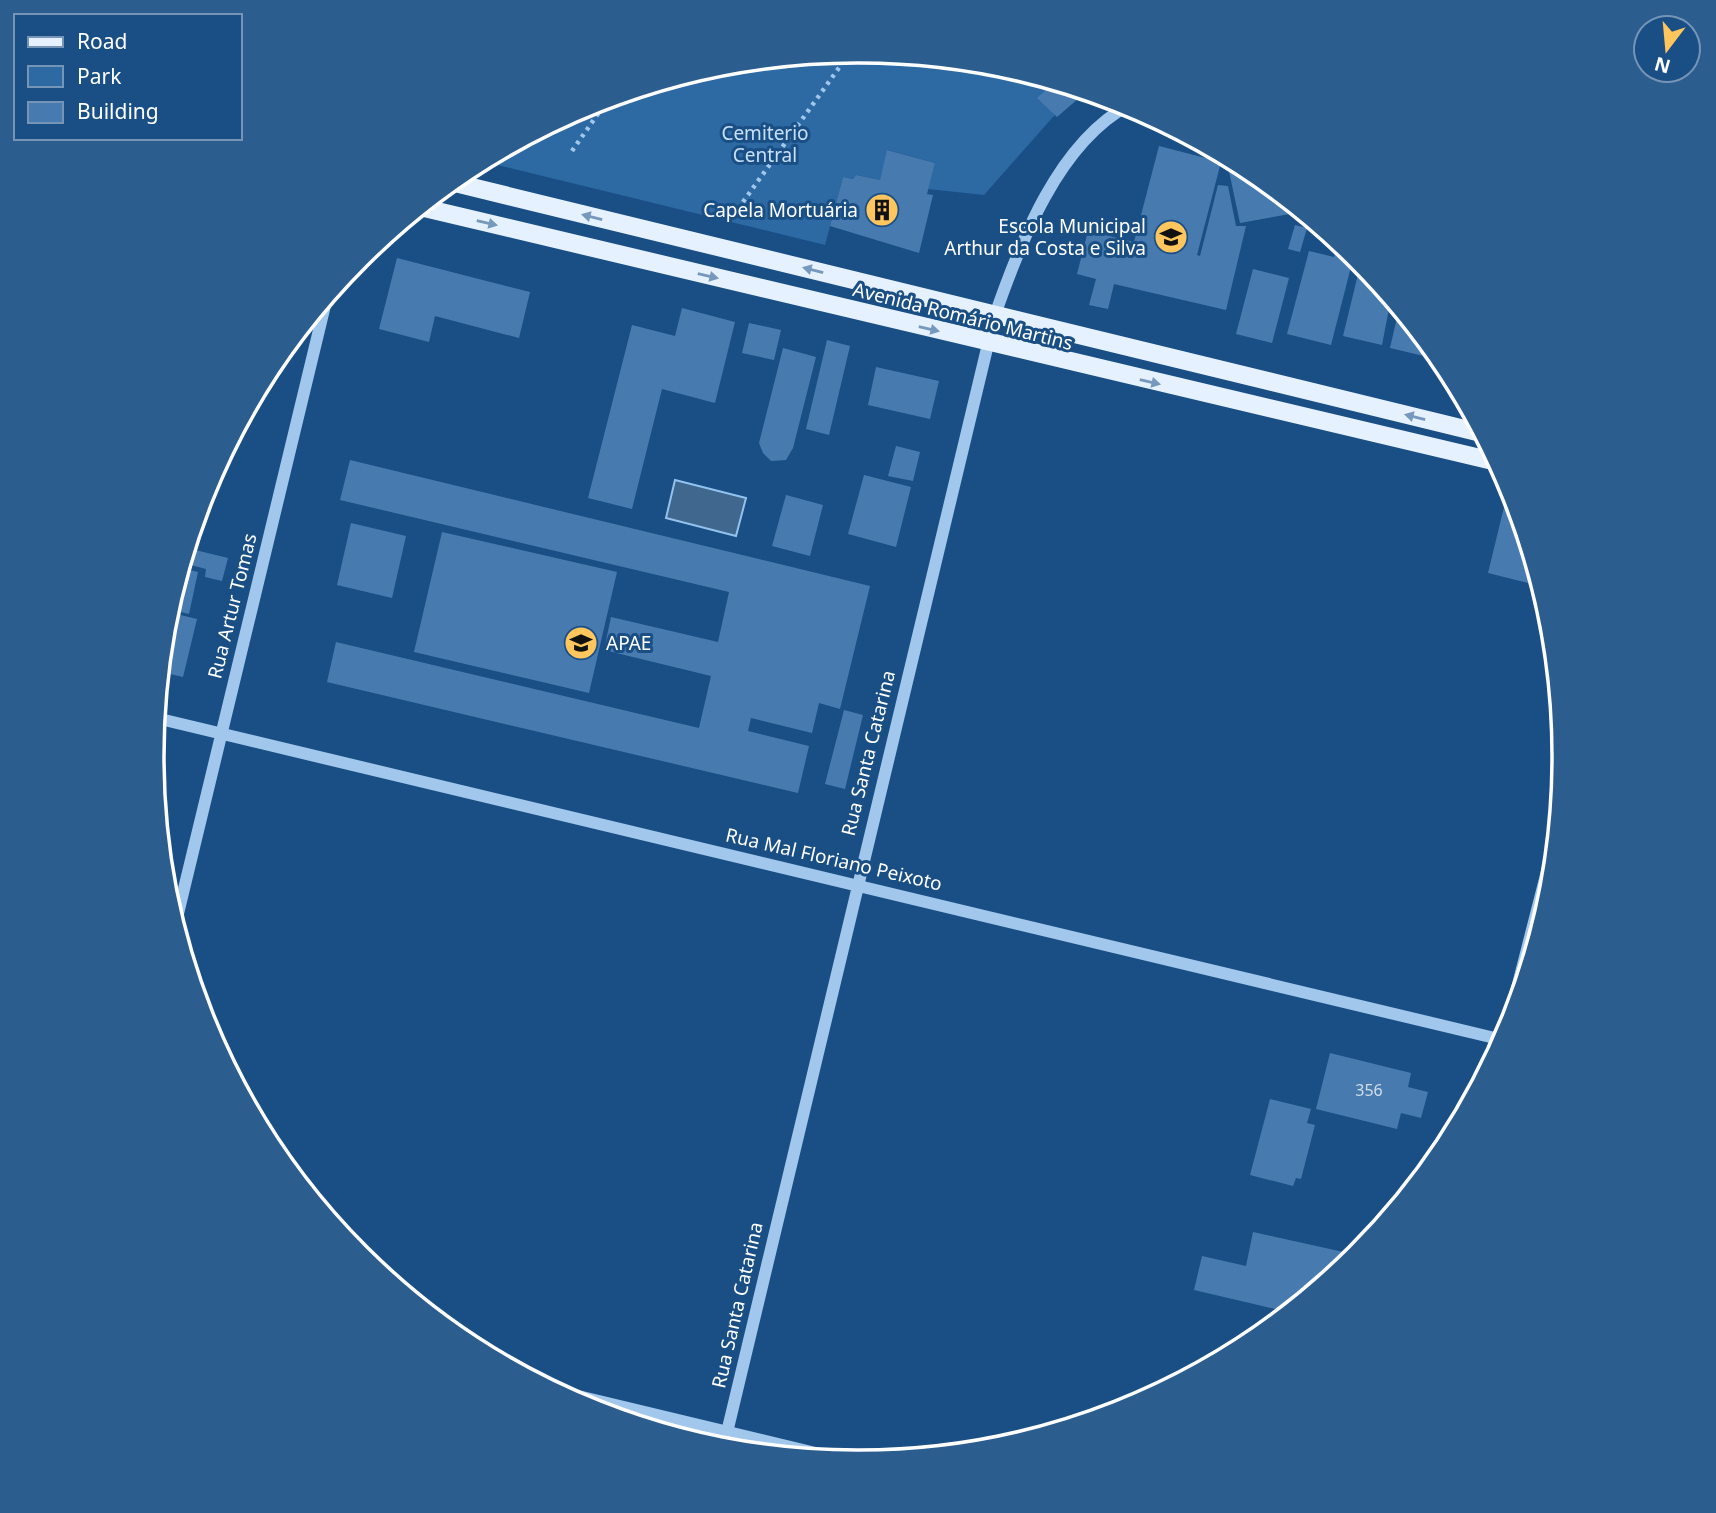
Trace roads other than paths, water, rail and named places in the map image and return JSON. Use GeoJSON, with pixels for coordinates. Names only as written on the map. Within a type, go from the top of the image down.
{"type":"FeatureCollection","features":[{"type":"Feature","properties":{"kind":"main road","name":"Avenida Romário Martins"},"geometry":{"type":"LineString","coordinates":[[465,185],[1470,430]]}},
{"type":"Feature","properties":{"kind":"main road","name":"Avenida Romário Martins"},"geometry":{"type":"LineString","coordinates":[[431,210],[1485,460]]}},
{"type":"Feature","properties":{"kind":"street","name":"Rua Santa Catarina"},"geometry":{"type":"LineString","coordinates":[[726,1437],[856,884],[995,314],[1020,247],[1045,197],[1077,149],[1117,114]]}},
{"type":"Feature","properties":{"kind":"street","name":"Rua Artur Tomas"},"geometry":{"type":"LineString","coordinates":[[180,903],[322,317]]}},
{"type":"Feature","properties":{"kind":"street","name":"Rua Mal Floriano Peixoto"},"geometry":{"type":"LineString","coordinates":[[166,720],[1493,1035]]}},
{"type":"Feature","properties":{"kind":"street"},"geometry":{"type":"LineString","coordinates":[[612,1404],[786,1446]]}},
{"type":"Feature","properties":{"kind":"place","name":"Capela Mortuária"},"geometry":{"type":"Point","coordinates":[882,210]}},
{"type":"Feature","properties":{"kind":"place","name":"Escola Municipal Arthur da Costa e Silva"},"geometry":{"type":"Point","coordinates":[1171,237]}},
{"type":"Feature","properties":{"kind":"place","name":"APAE"},"geometry":{"type":"Point","coordinates":[581,643]}},
{"type":"Feature","properties":{"kind":"park label","name":"Cemiterio Central"},"geometry":{"type":"Point","coordinates":[765,144]}}]}
